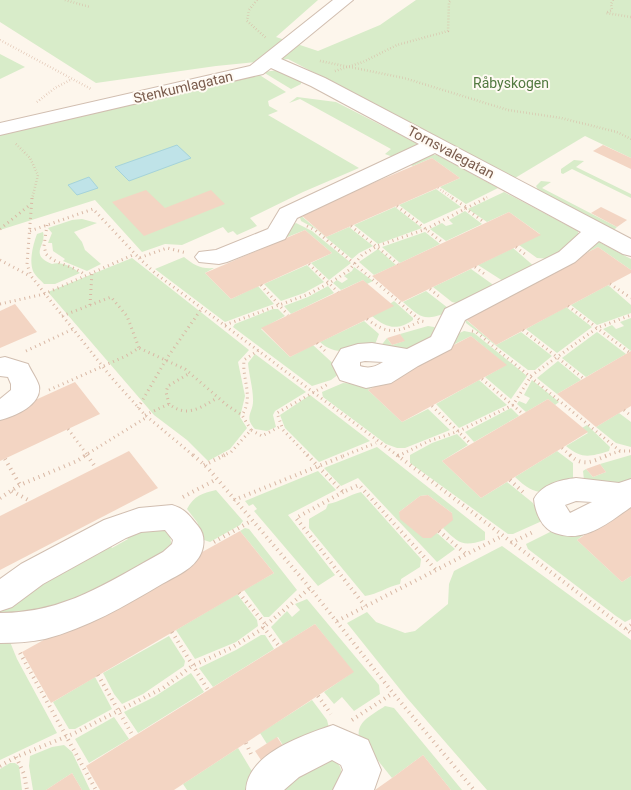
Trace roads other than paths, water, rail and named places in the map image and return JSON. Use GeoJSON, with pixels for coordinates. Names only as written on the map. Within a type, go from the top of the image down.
{"type":"FeatureCollection","features":[{"type":"Feature","properties":{"kind":"street","name":"Stenkumlagatan"},"geometry":{"type":"LineString","coordinates":[[1,129],[256,70],[344,0]]}},
{"type":"Feature","properties":{"kind":"street","name":"Tornsvalegatan"},"geometry":{"type":"LineString","coordinates":[[268,61],[290,68],[631,249]]}},
{"type":"Feature","properties":{"kind":"street"},"geometry":{"type":"LineString","coordinates":[[207,257],[219,257],[277,234],[288,214],[436,144]]}},
{"type":"Feature","properties":{"kind":"street"},"geometry":{"type":"LineString","coordinates":[[409,359],[442,343],[454,315],[567,257],[576,247],[597,231]]}},
{"type":"Feature","properties":{"kind":"street"},"geometry":{"type":"LineString","coordinates":[[0,410],[12,405],[25,393],[25,384],[18,371],[3,366]]}},
{"type":"Feature","properties":{"kind":"street"},"geometry":{"type":"LineString","coordinates":[[0,597],[32,574],[115,529],[139,520],[172,517],[188,537],[186,552],[174,561],[71,616],[32,627],[5,628]]}},
{"type":"Feature","properties":{"kind":"street"},"geometry":{"type":"LineString","coordinates":[[265,790],[266,782],[282,768],[317,747],[333,742],[355,753],[362,770],[357,785],[352,790]]}},
{"type":"Feature","properties":{"kind":"water"},"geometry":{"type":"Polygon","coordinates":[[[177,145],[191,158],[129,181],[115,167],[177,145]]]}},
{"type":"Feature","properties":{"kind":"water"},"geometry":{"type":"Polygon","coordinates":[[[89,177],[98,188],[77,195],[68,185],[89,177]]]}},
{"type":"Feature","properties":{"kind":"park label","name":"Råbyskogen"},"geometry":{"type":"Point","coordinates":[511,83]}}]}
